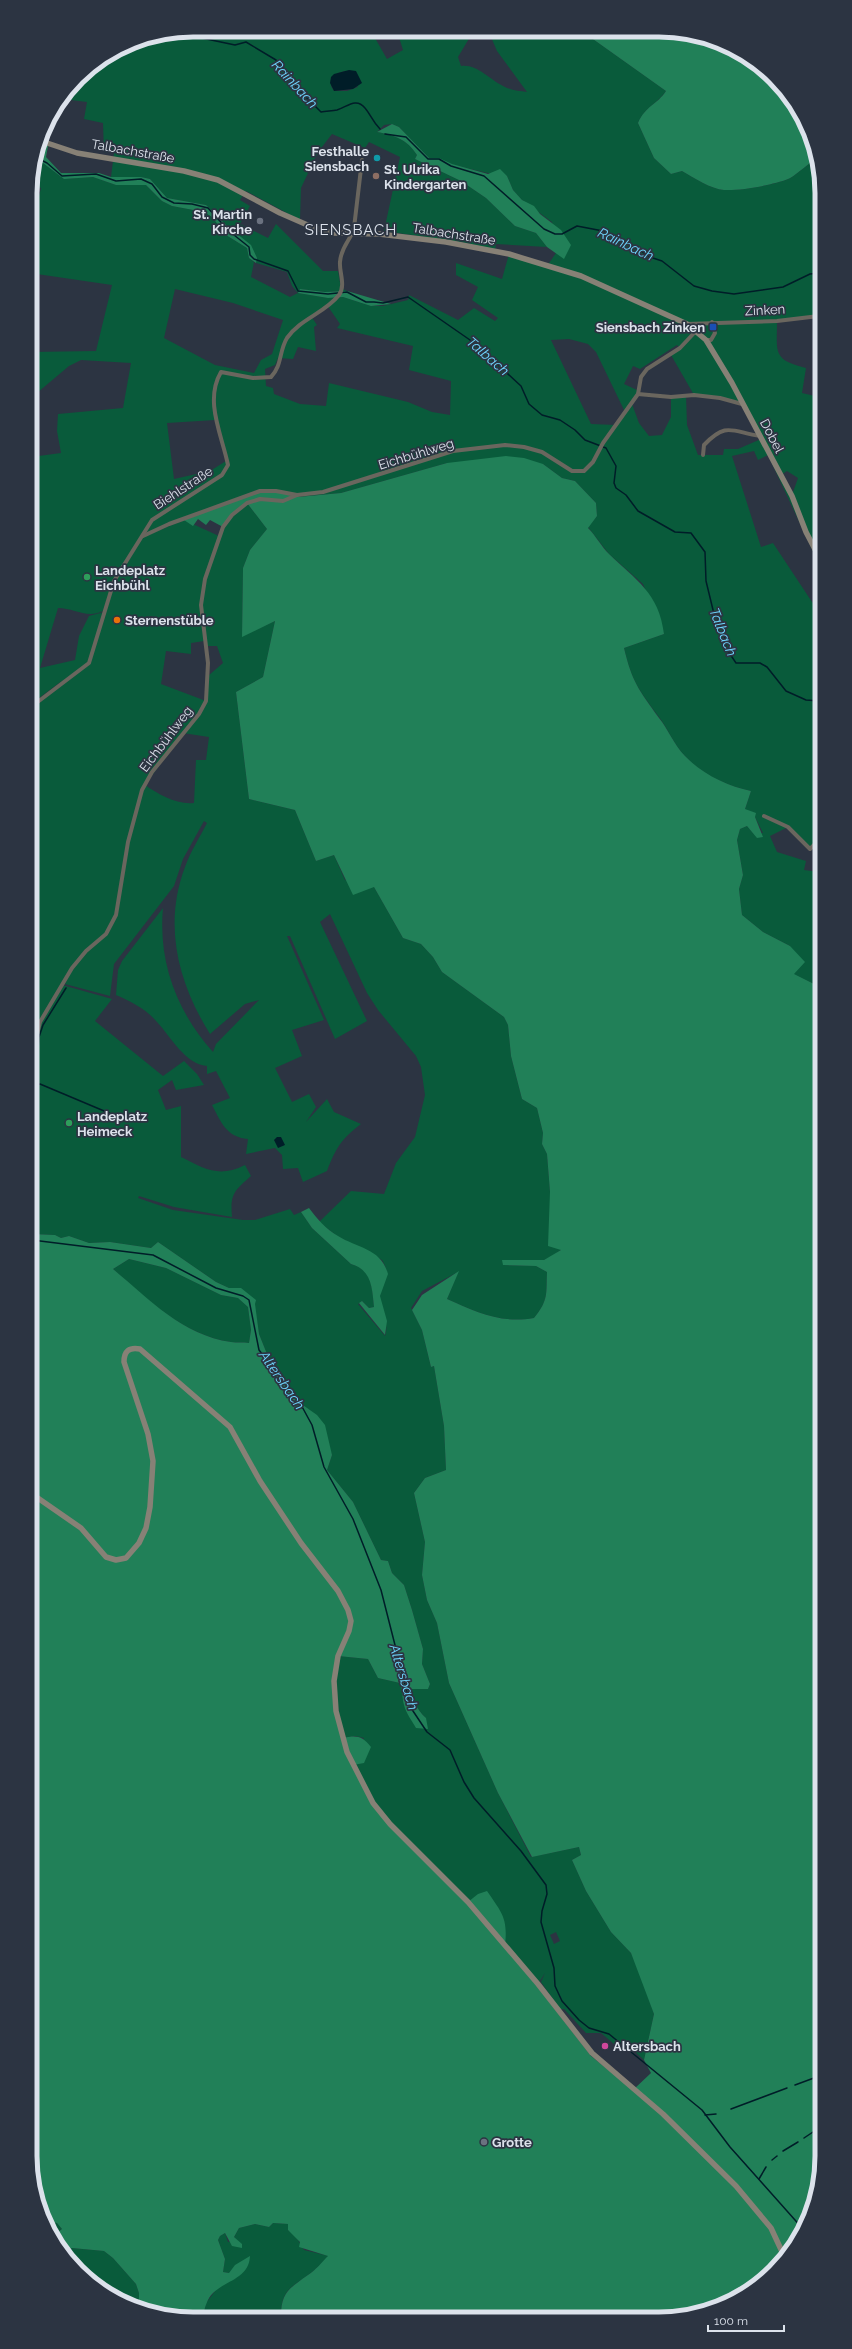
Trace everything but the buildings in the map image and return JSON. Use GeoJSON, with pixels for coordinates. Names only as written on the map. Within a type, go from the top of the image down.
{"type":"FeatureCollection","features":[{"type":"Feature","properties":{"kind":"street","name":"Talbachstraße"},"geometry":{"type":"LineString","coordinates":[[45,142],[77,153],[184,171],[218,180],[261,204],[312,227],[333,233],[446,242],[509,254],[581,276],[687,324],[695,332]]}},
{"type":"Feature","properties":{"kind":"street"},"geometry":{"type":"LineString","coordinates":[[353,234],[362,160]]}},
{"type":"Feature","properties":{"kind":"street","name":"Biehlstraße"},"geometry":{"type":"LineString","coordinates":[[37,702],[89,663],[114,581],[152,520],[222,475],[228,465],[214,405],[213,389],[221,372],[253,378],[271,377],[278,370],[283,347],[293,331],[323,310],[340,292],[342,280],[340,258],[347,239],[353,234]]}},
{"type":"Feature","properties":{"kind":"street","name":"Zinken"},"geometry":{"type":"LineString","coordinates":[[687,324],[777,321],[815,316]]}},
{"type":"Feature","properties":{"kind":"street"},"geometry":{"type":"LineString","coordinates":[[706,340],[711,340],[715,333],[712,322]]}},
{"type":"Feature","properties":{"kind":"street","name":"Dobel"},"geometry":{"type":"LineString","coordinates":[[695,332],[706,340],[732,383],[792,496],[806,532],[815,549]]}},
{"type":"Feature","properties":{"kind":"street","name":"Eichbühlweg"},"geometry":{"type":"LineString","coordinates":[[37,1034],[40,1022],[72,968],[86,951],[106,934],[116,916],[128,842],[142,790],[152,772],[170,747],[190,725],[206,701],[208,664],[202,605],[204,580],[223,527],[232,514],[247,503],[260,500],[282,501],[297,495],[324,492],[453,451],[505,445],[524,447],[542,452],[572,471],[578,472],[588,469],[603,443],[638,394],[641,377],[647,369],[680,348],[695,332]]}},
{"type":"Feature","properties":{"kind":"street"},"geometry":{"type":"LineString","coordinates":[[638,394],[705,396],[742,404]]}},
{"type":"Feature","properties":{"kind":"street"},"geometry":{"type":"LineString","coordinates":[[703,455],[704,445],[722,430],[733,430],[760,436]]}},
{"type":"Feature","properties":{"kind":"street","name":"Biehlstraße"},"geometry":{"type":"LineString","coordinates":[[142,536],[169,524],[260,491],[282,492],[297,495]]}},
{"type":"Feature","properties":{"kind":"street"},"geometry":{"type":"LineString","coordinates":[[282,492],[282,501]]}},
{"type":"Feature","properties":{"kind":"street"},"geometry":{"type":"LineString","coordinates":[[764,816],[788,827],[810,849],[815,844]]}},
{"type":"Feature","properties":{"kind":"street"},"geometry":{"type":"LineString","coordinates":[[37,1497],[81,1528],[106,1557],[116,1560],[126,1558],[139,1543],[146,1528],[150,1507],[153,1461],[148,1434],[124,1362],[124,1355],[128,1350],[140,1349],[230,1428],[260,1481],[301,1543],[338,1592],[348,1610],[351,1620],[349,1631],[338,1656],[335,1675],[336,1711],[347,1752],[373,1803],[390,1824],[468,1902],[538,1984],[592,2053],[663,2114],[736,2186],[771,2228],[783,2251]]}},
{"type":"Feature","properties":{"kind":"green space"},"geometry":{"type":"Polygon","coordinates":[[[374,37],[387,59],[403,50],[399,37],[470,37],[458,57],[461,66],[472,67],[506,87],[527,92],[497,51],[491,37],[590,37],[666,91],[659,100],[644,113],[638,123],[654,158],[671,174],[682,171],[714,188],[724,190],[748,189],[788,179],[812,162],[815,182],[815,316],[777,321],[777,347],[782,358],[787,362],[806,368],[802,393],[815,396],[815,555],[768,455],[758,460],[754,451],[732,456],[761,547],[773,543],[815,606],[815,844],[810,849],[788,827],[770,836],[777,852],[806,861],[804,870],[815,871],[815,985],[793,974],[790,946],[763,932],[742,915],[739,889],[743,875],[737,840],[740,829],[747,826],[754,834],[763,833],[755,817],[745,809],[751,791],[733,786],[715,778],[691,762],[681,752],[633,678],[624,648],[664,634],[643,584],[609,554],[588,527],[597,516],[596,503],[575,481],[562,478],[543,464],[447,463],[341,493],[298,497],[260,490],[142,535],[113,581],[103,611],[86,614],[64,608],[58,608],[40,668],[75,660],[79,636],[89,616],[104,612],[115,582],[143,537],[184,520],[219,536],[232,515],[247,503],[267,529],[250,550],[243,568],[242,636],[275,621],[263,677],[236,692],[249,799],[295,810],[316,861],[334,855],[345,880],[374,887],[403,938],[421,944],[433,957],[442,972],[504,1017],[508,1025],[511,1056],[522,1099],[537,1108],[543,1133],[542,1144],[547,1154],[550,1192],[561,1250],[544,1260],[533,1262],[514,1261],[503,1265],[536,1266],[547,1272],[546,1296],[539,1312],[534,1318],[511,1319],[489,1316],[447,1299],[458,1272],[422,1291],[411,1308],[422,1330],[431,1367],[434,1366],[444,1426],[446,1470],[425,1478],[414,1493],[425,1542],[422,1575],[427,1600],[437,1623],[449,1683],[498,1793],[531,1857],[579,1847],[581,1855],[572,1860],[586,1891],[611,1932],[631,1953],[640,1972],[654,2014],[644,2060],[632,2049],[621,2050],[601,2033],[586,2033],[564,2009],[560,2009],[541,1982],[545,1973],[538,1984],[468,1902],[382,1814],[352,1765],[364,1738],[355,1736],[343,1738],[334,1681],[338,1656],[368,1659],[378,1678],[400,1683],[404,1692],[404,1705],[426,1718],[414,1701],[410,1689],[428,1689],[430,1684],[422,1664],[423,1649],[404,1585],[392,1573],[388,1561],[381,1560],[353,1502],[327,1470],[332,1455],[316,1415],[300,1403],[271,1364],[259,1334],[254,1303],[216,1282],[158,1242],[151,1248],[110,1242],[89,1243],[69,1236],[61,1238],[55,1235],[37,1234],[37,704],[90,664],[59,683],[37,700],[37,456],[61,453],[57,431],[58,414],[123,408],[131,363],[81,360],[69,366],[37,393],[37,352],[96,351],[112,285],[37,274],[37,204],[41,188],[37,187],[37,182],[40,163],[43,163],[64,179],[93,177],[116,185],[146,185],[162,201],[172,206],[204,212],[212,217],[226,235],[247,248],[249,258],[254,262],[251,277],[290,297],[298,293],[292,286],[287,272],[256,263],[257,258],[253,251],[206,205],[167,198],[150,179],[141,177],[111,177],[114,153],[104,152],[103,123],[84,119],[87,102],[68,100],[98,69],[106,63],[133,49],[152,42],[172,38],[374,37]],[[345,71],[338,73],[331,86],[334,91],[347,91],[358,87],[345,71]],[[392,124],[384,125],[377,132],[394,136],[404,141],[417,155],[415,159],[461,181],[486,198],[515,226],[536,233],[547,247],[496,244],[495,250],[467,243],[384,231],[400,157],[369,142],[365,148],[332,134],[318,152],[301,188],[300,220],[246,191],[240,200],[250,206],[240,224],[268,238],[276,224],[323,271],[338,271],[341,288],[347,291],[325,292],[300,289],[298,293],[328,298],[343,297],[371,306],[383,306],[408,300],[409,295],[458,320],[474,308],[495,321],[498,318],[472,300],[478,287],[456,275],[456,263],[502,279],[509,254],[547,266],[556,253],[564,258],[552,222],[522,200],[513,190],[507,176],[454,165],[439,159],[429,158],[399,127],[392,124]],[[175,289],[164,338],[215,365],[254,373],[261,360],[272,354],[283,320],[233,303],[175,289]],[[327,305],[311,316],[317,325],[314,327],[316,351],[298,347],[293,359],[278,358],[275,365],[265,369],[266,386],[273,388],[274,394],[300,404],[326,406],[329,383],[408,402],[432,412],[450,415],[451,381],[409,370],[413,346],[337,328],[340,324],[327,305]],[[569,339],[551,340],[591,424],[616,425],[625,412],[596,352],[588,344],[569,339]],[[677,345],[640,369],[633,366],[624,384],[639,391],[632,404],[639,423],[649,436],[662,435],[671,417],[671,397],[686,396],[687,425],[698,455],[723,455],[724,449],[738,449],[761,439],[742,404],[694,395],[671,355],[680,348],[677,345]],[[215,420],[167,423],[174,479],[210,471],[226,461],[215,420]],[[787,471],[781,475],[792,495],[798,478],[787,471]],[[204,641],[191,643],[191,654],[166,651],[161,684],[206,701],[208,676],[223,663],[217,646],[206,646],[204,641]],[[183,733],[145,785],[174,801],[194,803],[196,760],[206,760],[209,737],[183,733]],[[204,821],[183,859],[174,886],[114,964],[110,996],[65,984],[70,973],[62,985],[112,999],[95,1021],[163,1076],[184,1061],[197,1074],[204,1085],[176,1090],[172,1080],[158,1090],[166,1110],[181,1106],[181,1157],[205,1168],[220,1171],[236,1169],[245,1165],[251,1176],[234,1194],[232,1203],[232,1217],[174,1207],[139,1196],[138,1198],[173,1210],[243,1220],[255,1220],[290,1209],[294,1215],[301,1212],[312,1228],[351,1264],[364,1271],[367,1275],[372,1287],[374,1307],[369,1308],[362,1301],[358,1304],[385,1336],[386,1326],[380,1301],[382,1286],[386,1278],[385,1266],[382,1260],[337,1236],[319,1222],[351,1191],[384,1194],[396,1163],[415,1137],[425,1095],[421,1067],[416,1056],[378,1010],[367,993],[330,914],[320,922],[367,1021],[335,1039],[290,936],[287,936],[324,1020],[292,1030],[302,1056],[275,1068],[292,1102],[309,1094],[316,1107],[306,1122],[327,1099],[334,1112],[361,1124],[340,1144],[327,1171],[303,1182],[298,1168],[283,1169],[282,1155],[275,1148],[246,1154],[248,1139],[241,1138],[229,1132],[225,1128],[212,1105],[230,1098],[216,1071],[207,1074],[207,1066],[199,1064],[185,1055],[148,1013],[133,1003],[116,995],[118,970],[122,961],[163,908],[162,928],[164,948],[167,967],[173,985],[189,1020],[200,1037],[213,1052],[216,1044],[259,1000],[245,1004],[210,1034],[199,1015],[182,974],[177,953],[175,932],[175,910],[178,889],[187,861],[207,823],[204,821]],[[556,1932],[550,1935],[554,1944],[560,1941],[556,1932]]]}},
{"type":"Feature","properties":{"kind":"green space"},"geometry":{"type":"Polygon","coordinates":[[[590,37],[680,38],[709,45],[746,63],[776,90],[789,106],[803,133],[812,162],[788,179],[739,190],[714,188],[682,171],[671,174],[654,158],[638,123],[644,112],[663,96],[666,91],[590,37]]]}},
{"type":"Feature","properties":{"kind":"green space"},"geometry":{"type":"Polygon","coordinates":[[[392,124],[399,127],[429,158],[439,158],[452,164],[488,174],[500,169],[507,176],[513,190],[522,200],[534,206],[540,214],[561,230],[571,245],[564,259],[547,247],[536,233],[515,226],[486,198],[461,181],[415,159],[417,155],[404,141],[394,136],[377,132],[392,124]]]}},
{"type":"Feature","properties":{"kind":"green space"},"geometry":{"type":"Polygon","coordinates":[[[44,144],[48,146],[46,157],[61,173],[99,173],[111,177],[141,177],[150,179],[167,198],[206,205],[227,226],[251,245],[257,258],[256,263],[249,258],[247,248],[226,235],[212,217],[204,212],[172,206],[162,201],[146,185],[116,185],[93,177],[64,179],[43,163],[40,163],[44,144]]]}},
{"type":"Feature","properties":{"kind":"green space"},"geometry":{"type":"Polygon","coordinates":[[[300,289],[325,292],[347,291],[391,304],[371,306],[343,297],[328,298],[298,293],[300,289]]]}},
{"type":"Feature","properties":{"kind":"green space"},"geometry":{"type":"Polygon","coordinates":[[[506,456],[524,458],[543,464],[562,478],[575,481],[596,503],[597,516],[588,528],[603,548],[645,588],[657,608],[661,620],[664,634],[624,648],[633,678],[646,700],[685,756],[707,774],[733,786],[751,791],[745,809],[756,813],[755,817],[763,837],[757,838],[747,826],[740,829],[737,840],[743,875],[739,889],[742,915],[763,932],[790,946],[805,962],[794,974],[815,984],[814,2177],[810,2197],[799,2225],[783,2251],[762,2273],[746,2286],[728,2296],[700,2307],[680,2311],[281,2312],[283,2301],[288,2291],[314,2271],[328,2256],[299,2247],[300,2242],[288,2230],[288,2224],[273,2223],[269,2227],[255,2224],[239,2228],[234,2237],[242,2244],[242,2248],[232,2246],[225,2233],[220,2236],[218,2240],[225,2259],[223,2272],[229,2273],[235,2265],[250,2256],[249,2263],[242,2274],[211,2295],[206,2303],[204,2312],[182,2312],[152,2307],[139,2302],[139,2293],[136,2284],[113,2258],[104,2251],[72,2248],[68,2250],[57,2233],[62,2229],[57,2223],[52,2222],[49,2216],[42,2197],[38,2177],[37,1234],[55,1235],[61,1238],[69,1236],[89,1243],[110,1242],[151,1248],[158,1242],[216,1282],[229,1288],[241,1288],[256,1300],[255,1304],[259,1334],[271,1364],[300,1403],[317,1415],[325,1425],[332,1455],[327,1470],[353,1502],[381,1560],[388,1561],[392,1573],[404,1585],[423,1649],[422,1664],[430,1684],[428,1689],[410,1689],[414,1701],[426,1718],[428,1729],[416,1728],[411,1720],[404,1705],[400,1683],[378,1678],[368,1659],[338,1656],[335,1687],[337,1708],[343,1738],[359,1737],[371,1747],[364,1763],[353,1765],[373,1803],[468,1902],[478,1894],[487,1891],[497,1905],[505,1922],[505,1945],[591,2056],[633,2090],[651,2073],[644,2060],[654,2014],[631,1953],[611,1932],[586,1891],[572,1860],[581,1855],[579,1847],[532,1857],[498,1793],[449,1683],[437,1623],[427,1600],[422,1575],[425,1542],[414,1493],[425,1478],[446,1470],[444,1426],[434,1366],[431,1367],[422,1330],[412,1310],[422,1295],[459,1271],[447,1299],[489,1316],[500,1318],[534,1318],[539,1312],[546,1296],[547,1272],[536,1266],[503,1265],[502,1260],[544,1260],[561,1250],[548,1246],[550,1192],[547,1154],[542,1144],[543,1133],[537,1108],[522,1099],[511,1056],[508,1025],[504,1017],[442,972],[433,957],[421,944],[403,938],[374,887],[353,895],[334,855],[316,861],[295,810],[249,799],[236,692],[263,677],[275,621],[242,637],[243,568],[250,550],[267,529],[247,503],[238,509],[223,527],[210,520],[206,525],[198,519],[193,526],[184,520],[260,492],[275,491],[298,497],[341,493],[447,463],[506,456]],[[129,1259],[113,1269],[153,1303],[182,1324],[213,1338],[231,1342],[249,1343],[251,1330],[248,1307],[238,1298],[221,1295],[166,1268],[129,1259]]]}},
{"type":"Feature","properties":{"kind":"green space"},"geometry":{"type":"Polygon","coordinates":[[[309,1208],[319,1220],[338,1236],[368,1250],[385,1265],[388,1274],[380,1296],[387,1321],[385,1335],[359,1303],[362,1301],[369,1308],[374,1307],[370,1281],[367,1275],[358,1267],[351,1264],[312,1228],[301,1212],[309,1208]]]}},
{"type":"Feature","properties":{"kind":"green space"},"geometry":{"type":"Polygon","coordinates":[[[129,1259],[166,1268],[221,1295],[238,1298],[248,1307],[251,1330],[249,1343],[231,1342],[197,1332],[167,1314],[113,1269],[129,1259]]]}},
{"type":"Feature","properties":{"kind":"green space"},"geometry":{"type":"Polygon","coordinates":[[[52,2222],[57,2223],[62,2229],[57,2233],[52,2222]]]}},
{"type":"Feature","properties":{"kind":"green space"},"geometry":{"type":"Polygon","coordinates":[[[273,2223],[288,2224],[288,2230],[295,2235],[304,2250],[329,2256],[314,2271],[296,2283],[288,2291],[283,2301],[281,2312],[204,2312],[206,2303],[229,2273],[223,2272],[225,2259],[218,2240],[220,2236],[225,2233],[228,2242],[237,2240],[234,2237],[239,2228],[255,2224],[269,2227],[273,2223]]]}},
{"type":"Feature","properties":{"kind":"green space"},"geometry":{"type":"Polygon","coordinates":[[[72,2248],[104,2251],[113,2258],[136,2284],[139,2293],[139,2302],[106,2286],[90,2273],[68,2250],[72,2248]]]}},
{"type":"Feature","properties":{"kind":"water"},"geometry":{"type":"Polygon","coordinates":[[[349,70],[356,71],[362,83],[353,89],[334,91],[330,83],[331,77],[334,74],[349,70]]]}},
{"type":"Feature","properties":{"kind":"water"},"geometry":{"type":"Polygon","coordinates":[[[277,1137],[281,1137],[285,1145],[278,1148],[274,1140],[277,1137]]]}},
{"type":"Feature","properties":{"kind":"waterway","name":"Rainbach"},"geometry":{"type":"LineString","coordinates":[[197,37],[235,45],[246,42],[276,60],[291,78],[296,87],[321,112],[337,110],[351,104],[358,103],[365,108],[380,129]]}},
{"type":"Feature","properties":{"kind":"waterway","name":"Rainbach"},"geometry":{"type":"LineString","coordinates":[[385,134],[406,137],[428,159],[439,159],[451,166],[484,176],[544,229],[555,234],[562,234],[577,226],[603,231],[630,244],[650,257],[662,261],[694,286],[712,291],[734,294],[783,287],[810,274],[815,273]]}},
{"type":"Feature","properties":{"kind":"waterway","name":"Talbach"},"geometry":{"type":"LineString","coordinates":[[40,160],[47,163],[62,176],[96,174],[116,181],[141,179],[152,184],[162,197],[174,203],[192,204],[208,208],[229,231],[249,247],[250,255],[254,259],[288,271],[298,291],[328,294],[347,292],[366,302],[383,303],[408,297],[470,340],[521,386],[529,404],[542,415],[560,420],[575,430],[585,440],[606,448],[616,466],[614,483],[616,488],[626,495],[638,511],[675,532],[691,533],[705,552],[706,581],[714,614],[723,625],[726,648],[736,663],[760,663],[767,667],[786,691],[806,700],[815,701]]}},
{"type":"Feature","properties":{"kind":"waterway"},"geometry":{"type":"LineString","coordinates":[[37,1061],[39,1037],[43,1025],[66,988]]}},
{"type":"Feature","properties":{"kind":"waterway"},"geometry":{"type":"LineString","coordinates":[[37,1085],[40,1084],[116,1116]]}},
{"type":"Feature","properties":{"kind":"waterway","name":"Altersbach"},"geometry":{"type":"LineString","coordinates":[[37,1241],[153,1255],[216,1288],[243,1296],[249,1300],[259,1350],[300,1403],[312,1425],[324,1467],[353,1519],[381,1590],[411,1708],[427,1732],[450,1750],[464,1782],[474,1798],[521,1851],[546,1885],[547,1894],[542,1911],[541,1922],[554,1968],[555,1986],[562,2001],[579,2020],[589,2028],[609,2034],[702,2110],[730,2147],[799,2225]]}},
{"type":"Feature","properties":{"kind":"waterway"},"geometry":{"type":"LineString","coordinates":[[795,2085],[815,2078]]}},
{"type":"Feature","properties":{"kind":"waterway"},"geometry":{"type":"LineString","coordinates":[[731,2109],[787,2088]]}},
{"type":"Feature","properties":{"kind":"waterway"},"geometry":{"type":"LineString","coordinates":[[705,2115],[716,2114]]}},
{"type":"Feature","properties":{"kind":"waterway"},"geometry":{"type":"LineString","coordinates":[[804,2138],[815,2131]]}},
{"type":"Feature","properties":{"kind":"waterway"},"geometry":{"type":"LineString","coordinates":[[783,2151],[798,2142]]}},
{"type":"Feature","properties":{"kind":"waterway"},"geometry":{"type":"LineString","coordinates":[[772,2160],[777,2156]]}},
{"type":"Feature","properties":{"kind":"waterway"},"geometry":{"type":"LineString","coordinates":[[759,2179],[766,2167]]}},
{"type":"Feature","properties":{"kind":"place","name":"Festhalle Siensbach"},"geometry":{"type":"Point","coordinates":[377,158]}},
{"type":"Feature","properties":{"kind":"place","name":"St. Ulrika Kindergarten"},"geometry":{"type":"Point","coordinates":[376,176]}},
{"type":"Feature","properties":{"kind":"place","name":"St. Martin Kirche"},"geometry":{"type":"Point","coordinates":[260,221]}},
{"type":"Feature","properties":{"kind":"place","name":"Siensbach Zinken"},"geometry":{"type":"Point","coordinates":[713,327]}},
{"type":"Feature","properties":{"kind":"place","name":"Landeplatz Eichbühl"},"geometry":{"type":"Point","coordinates":[87,577]}},
{"type":"Feature","properties":{"kind":"place","name":"Sternenstüble"},"geometry":{"type":"Point","coordinates":[117,620]}},
{"type":"Feature","properties":{"kind":"place","name":"Landeplatz Heimeck"},"geometry":{"type":"Point","coordinates":[69,1123]}},
{"type":"Feature","properties":{"kind":"place","name":"Altersbach"},"geometry":{"type":"Point","coordinates":[605,2046]}},
{"type":"Feature","properties":{"kind":"place","name":"Grotte"},"geometry":{"type":"Point","coordinates":[484,2142]}},
{"type":"Feature","properties":{"kind":"district","name":"SIENSBACH"},"geometry":{"type":"Point","coordinates":[351,230]}}]}
